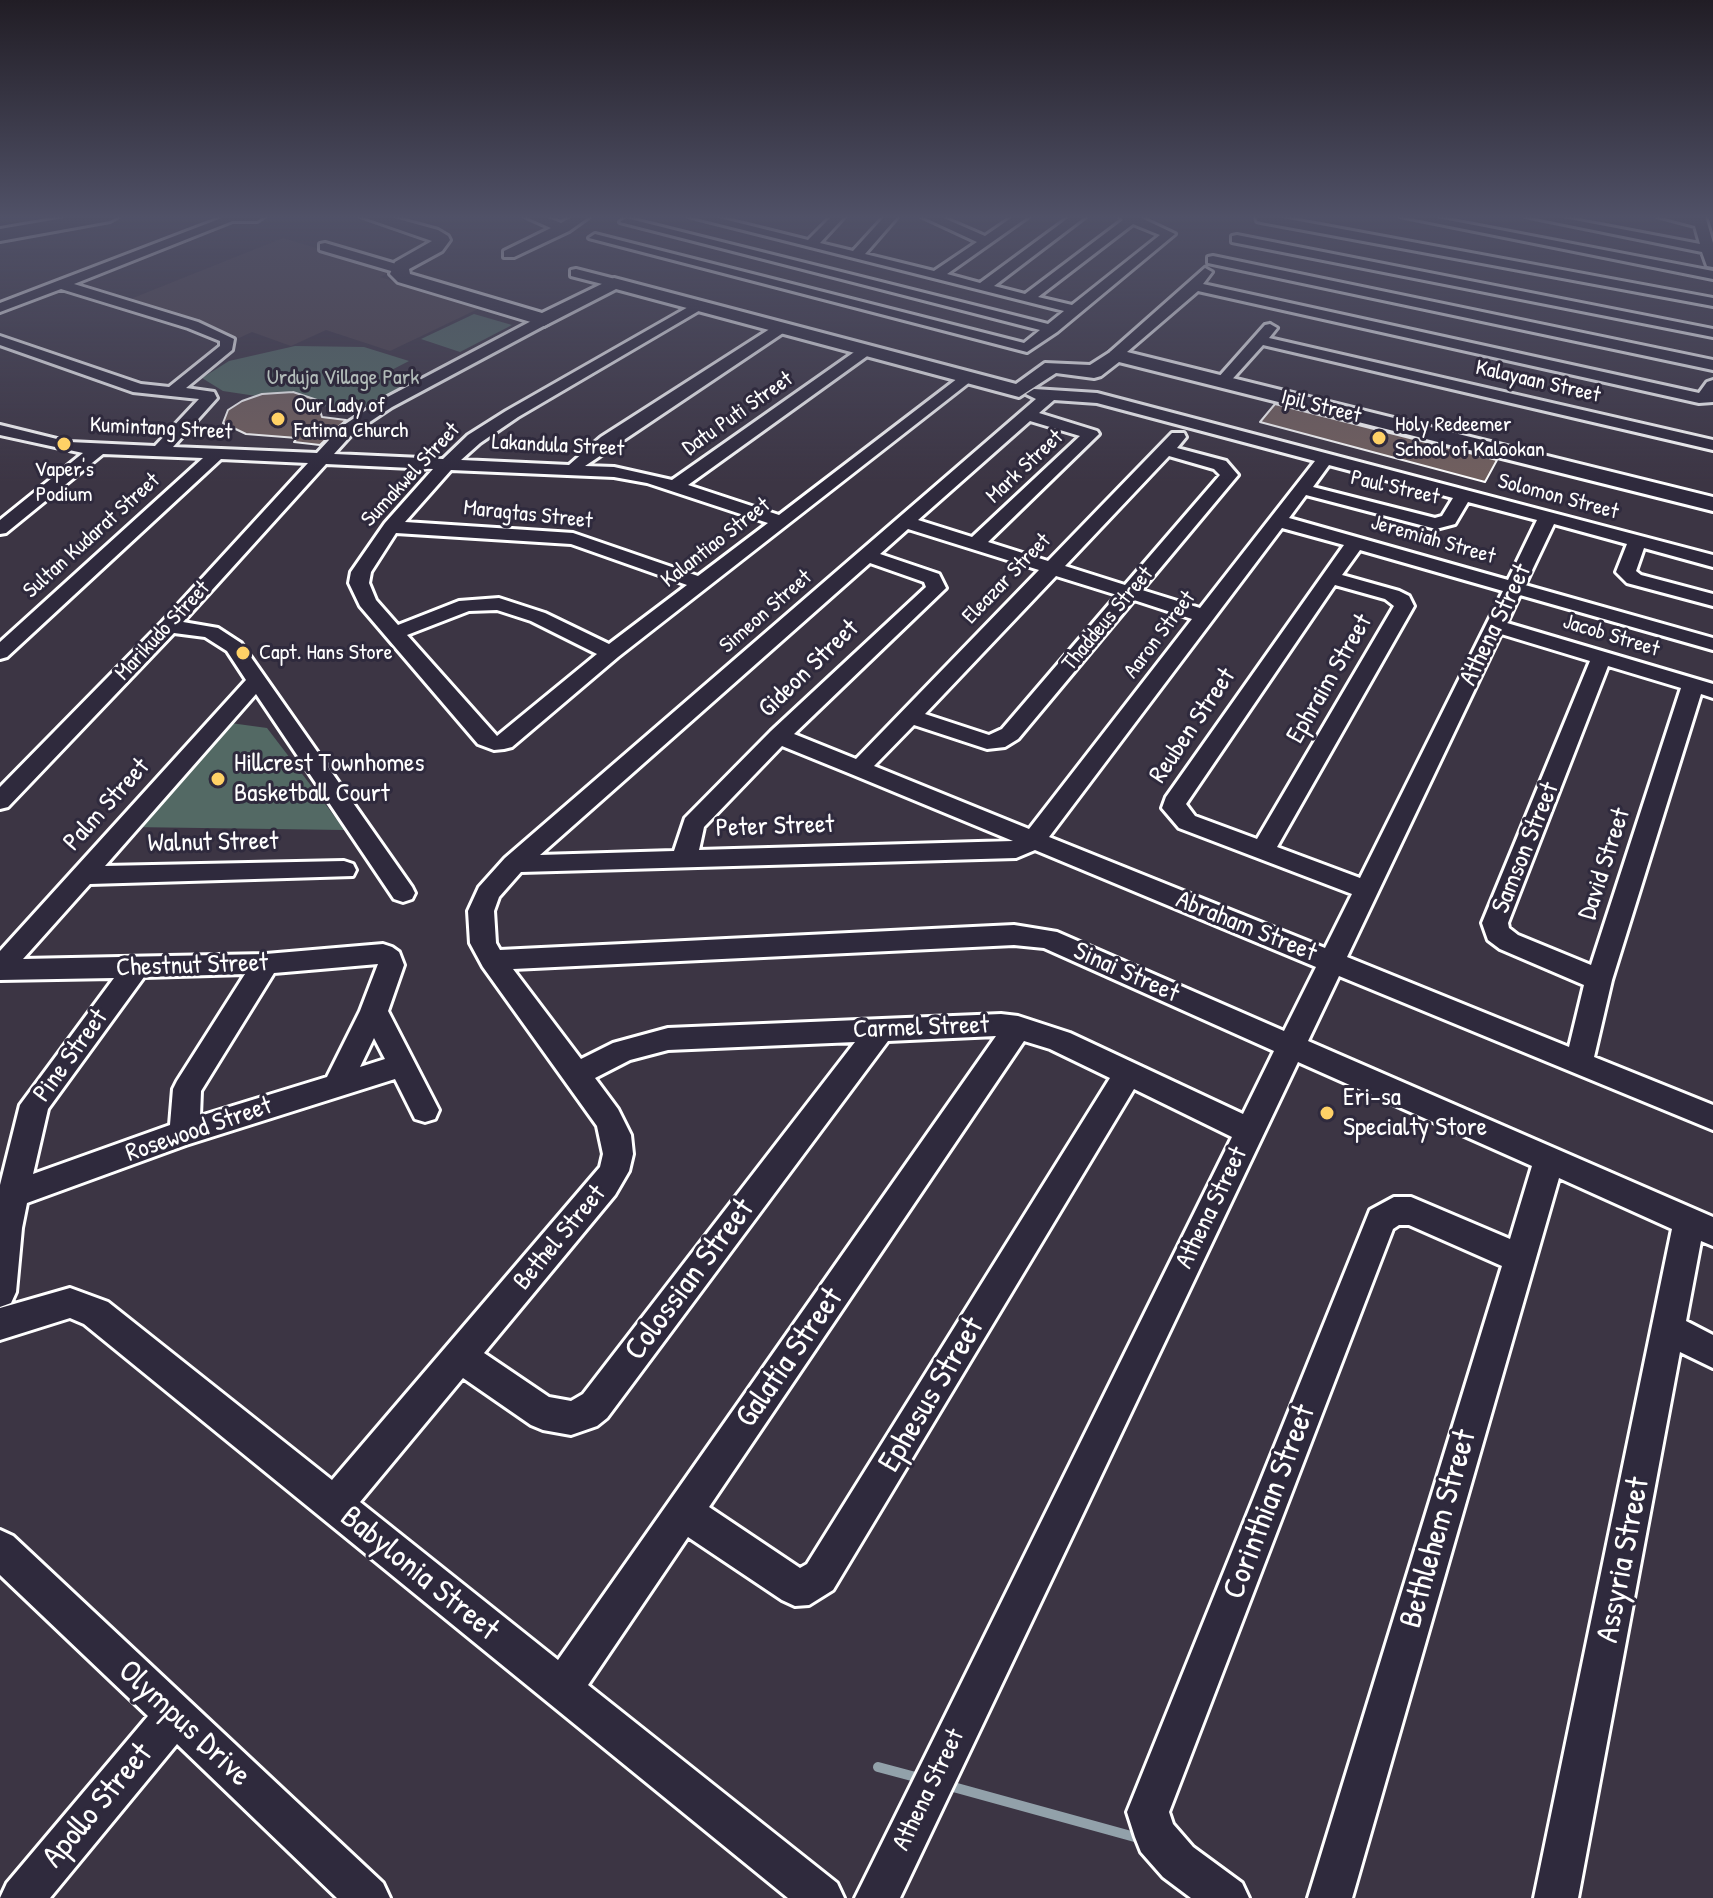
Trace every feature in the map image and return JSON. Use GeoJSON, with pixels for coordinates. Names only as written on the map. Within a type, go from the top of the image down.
{"type":"FeatureCollection","features":[{"type":"Feature","properties":{"kind":"street"},"geometry":{"type":"LineString","coordinates":[[126,305],[227,339],[227,347],[172,392]]}},
{"type":"Feature","properties":{"kind":"street"},"geometry":{"type":"LineString","coordinates":[[491,305],[544,320],[573,305]]}},
{"type":"Feature","properties":{"kind":"street"},"geometry":{"type":"LineString","coordinates":[[692,305],[1019,391],[1052,367],[1094,372],[1173,305]]}},
{"type":"Feature","properties":{"kind":"street"},"geometry":{"type":"LineString","coordinates":[[856,305],[1027,348],[1082,305]]}},
{"type":"Feature","properties":{"kind":"street"},"geometry":{"type":"LineString","coordinates":[[959,305],[1052,329]]}},
{"type":"Feature","properties":{"kind":"street"},"geometry":{"type":"LineString","coordinates":[[1054,305],[1075,310]]}},
{"type":"Feature","properties":{"kind":"street"},"geometry":{"type":"LineString","coordinates":[[1277,305],[1708,392]]}},
{"type":"Feature","properties":{"kind":"street"},"geometry":{"type":"LineString","coordinates":[[1425,305],[1713,365]]}},
{"type":"Feature","properties":{"kind":"street"},"geometry":{"type":"LineString","coordinates":[[1569,305],[1713,333]]}},
{"type":"Feature","properties":{"kind":"street","name":"Sumakwel Street"},"geometry":{"type":"LineString","coordinates":[[494,743],[486,739],[367,602],[359,583],[367,561],[391,527],[446,465],[474,439],[697,306]]}},
{"type":"Feature","properties":{"kind":"street"},"geometry":{"type":"LineString","coordinates":[[1222,382],[1288,307]]}},
{"type":"Feature","properties":{"kind":"street","name":"Marikudo Street"},"geometry":{"type":"LineString","coordinates":[[0,801],[169,626],[338,438],[371,412],[544,320]]}},
{"type":"Feature","properties":{"kind":"street"},"geometry":{"type":"LineString","coordinates":[[575,468],[607,441],[781,328]]}},
{"type":"Feature","properties":{"kind":"street"},"geometry":{"type":"LineString","coordinates":[[0,340],[139,389],[204,394],[209,398],[160,451]]}},
{"type":"Feature","properties":{"kind":"street","name":"Kalayaan Street"},"geometry":{"type":"LineString","coordinates":[[1260,340],[1713,445]]}},
{"type":"Feature","properties":{"kind":"street","name":"Datu Puti Street"},"geometry":{"type":"LineString","coordinates":[[676,485],[865,351]]}},
{"type":"Feature","properties":{"kind":"street","name":"Ipil Street"},"geometry":{"type":"LineString","coordinates":[[1115,355],[1713,504]]}},
{"type":"Feature","properties":{"kind":"street","name":"Kalantiao Street"},"geometry":{"type":"LineString","coordinates":[[494,743],[504,742],[611,653],[967,378]]}},
{"type":"Feature","properties":{"kind":"street","name":"Solomon Street"},"geometry":{"type":"LineString","coordinates":[[1019,391],[1089,397],[1713,561]]}},
{"type":"Feature","properties":{"kind":"street","name":"Simeon Street"},"geometry":{"type":"LineString","coordinates":[[514,864],[1050,395]]}},
{"type":"Feature","properties":{"kind":"street","name":"Mark Street"},"geometry":{"type":"LineString","coordinates":[[975,544],[1091,434],[1028,415]]}},
{"type":"Feature","properties":{"kind":"street","name":"Eleazar Street"},"geometry":{"type":"LineString","coordinates":[[859,769],[1192,424]]}},
{"type":"Feature","properties":{"kind":"street","name":"Kumintang Street"},"geometry":{"type":"LineString","coordinates":[[0,430],[49,445],[322,459]]}},
{"type":"Feature","properties":{"kind":"street"},"geometry":{"type":"LineString","coordinates":[[0,529],[98,449]]}},
{"type":"Feature","properties":{"kind":"street","name":"Thaddeus Street"},"geometry":{"type":"LineString","coordinates":[[910,716],[977,740],[1004,740],[1229,475],[1220,465],[1165,450]]}},
{"type":"Feature","properties":{"kind":"street","name":"Sultan Kudarat Street"},"geometry":{"type":"LineString","coordinates":[[0,653],[217,454]]}},
{"type":"Feature","properties":{"kind":"street","name":"Lakandula Street"},"geometry":{"type":"LineString","coordinates":[[322,459],[575,468],[633,474],[676,485],[783,522]]}},
{"type":"Feature","properties":{"kind":"street","name":"Aaron Street"},"geometry":{"type":"LineString","coordinates":[[1034,840],[1325,459]]}},
{"type":"Feature","properties":{"kind":"street","name":"Paul Street"},"geometry":{"type":"LineString","coordinates":[[1302,489],[1436,524],[1449,520],[1463,495]]}},
{"type":"Feature","properties":{"kind":"street","name":"Athena Street"},"geometry":{"type":"LineString","coordinates":[[877,1898],[1548,517]]}},
{"type":"Feature","properties":{"kind":"street","name":"Jeremiah Street"},"geometry":{"type":"LineString","coordinates":[[1278,521],[1713,644]]}},
{"type":"Feature","properties":{"kind":"street"},"geometry":{"type":"LineString","coordinates":[[904,522],[1204,616]]}},
{"type":"Feature","properties":{"kind":"street","name":"Maragtas Street"},"geometry":{"type":"LineString","coordinates":[[391,527],[573,539],[702,584]]}},
{"type":"Feature","properties":{"kind":"street"},"geometry":{"type":"LineString","coordinates":[[1637,541],[1626,572],[1634,579],[1713,600]]}},
{"type":"Feature","properties":{"kind":"street","name":"Reuben Street"},"geometry":{"type":"LineString","coordinates":[[1355,543],[1174,803],[1177,813],[1187,822],[1264,848],[1367,890]]}},
{"type":"Feature","properties":{"kind":"street","name":"Gideon Street"},"geometry":{"type":"LineString","coordinates":[[684,860],[693,824],[779,736],[936,588],[932,578],[866,555]]}},
{"type":"Feature","properties":{"kind":"street","name":"Ephraim Street"},"geometry":{"type":"LineString","coordinates":[[1264,848],[1404,606],[1402,600],[1392,595],[1332,578]]}},
{"type":"Feature","properties":{"kind":"street"},"geometry":{"type":"LineString","coordinates":[[394,633],[466,605],[499,604],[538,617],[611,653]]}},
{"type":"Feature","properties":{"kind":"street"},"geometry":{"type":"LineString","coordinates":[[169,626],[199,629],[222,637],[234,647],[403,893]]}},
{"type":"Feature","properties":{"kind":"street","name":"Jacob Street"},"geometry":{"type":"LineString","coordinates":[[1496,626],[1703,688]]}},
{"type":"Feature","properties":{"kind":"street","name":"Samson Street"},"geometry":{"type":"LineString","coordinates":[[1599,980],[1509,942],[1497,933],[1495,923],[1601,658]]}},
{"type":"Feature","properties":{"kind":"street","name":"Palm Street"},"geometry":{"type":"LineString","coordinates":[[0,969],[257,680]]}},
{"type":"Feature","properties":{"kind":"street","name":"David Street"},"geometry":{"type":"LineString","coordinates":[[1579,1063],[1599,980],[1703,688]]}},
{"type":"Feature","properties":{"kind":"street","name":"Abraham Street"},"geometry":{"type":"LineString","coordinates":[[779,736],[1713,1118]]}},
{"type":"Feature","properties":{"kind":"street","name":"Peter Street"},"geometry":{"type":"LineString","coordinates":[[514,864],[1016,850],[1034,840]]}},
{"type":"Feature","properties":{"kind":"street","name":"Bethel Street"},"geometry":{"type":"LineString","coordinates":[[334,1505],[614,1171],[618,1154],[616,1135],[577,1074],[492,960],[483,943],[481,911],[488,893],[514,864]]}},
{"type":"Feature","properties":{"kind":"street","name":"Walnut Street"},"geometry":{"type":"LineString","coordinates":[[83,875],[344,870]]}},
{"type":"Feature","properties":{"kind":"street","name":"Sinai Street"},"geometry":{"type":"LineString","coordinates":[[492,960],[1031,936],[1048,939],[1701,1226]]}},
{"type":"Feature","properties":{"kind":"street","name":"Chestnut Street"},"geometry":{"type":"LineString","coordinates":[[0,969],[135,969],[266,964],[383,954],[390,959],[391,965],[374,1011]]}},
{"type":"Feature","properties":{"kind":"street"},"geometry":{"type":"LineString","coordinates":[[184,1133],[187,1089],[266,964]]}},
{"type":"Feature","properties":{"kind":"street","name":"Pine Street"},"geometry":{"type":"LineString","coordinates":[[0,1292],[7,1196],[34,1105],[135,969]]}},
{"type":"Feature","properties":{"kind":"street"},"geometry":{"type":"LineString","coordinates":[[374,1011],[425,1110]]}},
{"type":"Feature","properties":{"kind":"street"},"geometry":{"type":"LineString","coordinates":[[337,1085],[374,1011]]}},
{"type":"Feature","properties":{"kind":"street","name":"Carmel Street"},"geometry":{"type":"LineString","coordinates":[[577,1074],[623,1051],[668,1039],[986,1024],[1018,1027],[1060,1041],[1249,1131]]}},
{"type":"Feature","properties":{"kind":"street","name":"Galatia Street"},"geometry":{"type":"LineString","coordinates":[[562,1689],[1018,1027]]}},
{"type":"Feature","properties":{"kind":"street","name":"Colossian Street"},"geometry":{"type":"LineString","coordinates":[[461,1357],[543,1413],[571,1418],[585,1414],[595,1406],[880,1030]]}},
{"type":"Feature","properties":{"kind":"street","name":"Rosewood Street"},"geometry":{"type":"LineString","coordinates":[[7,1196],[184,1133],[400,1066]]}},
{"type":"Feature","properties":{"kind":"street","name":"Ephesus Street"},"geometry":{"type":"LineString","coordinates":[[684,1512],[795,1587],[809,1586],[820,1577],[1128,1074]]}},
{"type":"Feature","properties":{"kind":"street","name":"Bethlehem Street"},"geometry":{"type":"LineString","coordinates":[[1330,1898],[1549,1160]]}},
{"type":"Feature","properties":{"kind":"street","name":"Corinthian Street"},"geometry":{"type":"LineString","coordinates":[[1227,1898],[1178,1862],[1156,1837],[1148,1812],[1381,1220],[1394,1211],[1411,1211],[1519,1258]]}},
{"type":"Feature","properties":{"kind":"street","name":"Assyria Street"},"geometry":{"type":"LineString","coordinates":[[1556,1898],[1670,1330],[1701,1226]]}},
{"type":"Feature","properties":{"kind":"street","name":"Babylonia Street"},"geometry":{"type":"LineString","coordinates":[[0,1324],[52,1306],[70,1303],[85,1307],[822,1898]]}},
{"type":"Feature","properties":{"kind":"street"},"geometry":{"type":"LineString","coordinates":[[1670,1330],[1713,1352]]}},
{"type":"Feature","properties":{"kind":"street","name":"Olympus Drive"},"geometry":{"type":"LineString","coordinates":[[0,1549],[368,1898]]}},
{"type":"Feature","properties":{"kind":"street","name":"Apollo Street"},"geometry":{"type":"LineString","coordinates":[[22,1898],[175,1715]]}},
{"type":"Feature","properties":{"kind":"shaded area"},"geometry":{"type":"Polygon","coordinates":[[[141,305],[469,305],[480,308],[390,351],[326,330],[291,346],[252,332],[239,338],[141,305]]]}},
{"type":"Feature","properties":{"kind":"green space"},"geometry":{"type":"Polygon","coordinates":[[[474,314],[512,325],[460,352],[421,339],[474,314]]]}},
{"type":"Feature","properties":{"kind":"green space","name":"Urduja Village Park"},"geometry":{"type":"Polygon","coordinates":[[[295,346],[364,347],[409,361],[380,376],[409,384],[356,411],[223,391],[202,378],[229,361],[295,346]]]}},
{"type":"Feature","properties":{"kind":"green space"},"geometry":{"type":"Polygon","coordinates":[[[223,722],[267,728],[345,830],[130,827],[223,722]]]}},
{"type":"Feature","properties":{"kind":"building","name":"Our Lady of Fatima Church"},"geometry":{"type":"Polygon","coordinates":[[[293,392],[317,400],[322,417],[346,420],[320,445],[294,442],[297,438],[246,434],[223,423],[228,410],[242,401],[262,394],[293,392]]]}},
{"type":"Feature","properties":{"kind":"building","name":"Holy Redeemer School of Kalookan"},"geometry":{"type":"Polygon","coordinates":[[[1275,404],[1497,460],[1485,482],[1260,422],[1275,404]]]}},
{"type":"Feature","properties":{"kind":"waterway"},"geometry":{"type":"LineString","coordinates":[[878,1767],[923,1779]]}},
{"type":"Feature","properties":{"kind":"waterway"},"geometry":{"type":"LineString","coordinates":[[946,1785],[1142,1839]]}},
{"type":"Feature","properties":{"kind":"place","name":"Our Lady of Fatima Church"},"geometry":{"type":"Point","coordinates":[278,419]}},
{"type":"Feature","properties":{"kind":"place","name":"Holy Redeemer School of Kalookan"},"geometry":{"type":"Point","coordinates":[1379,438]}},
{"type":"Feature","properties":{"kind":"place","name":"Vaper's Podium"},"geometry":{"type":"Point","coordinates":[64,444]}},
{"type":"Feature","properties":{"kind":"place","name":"Capt. Hans Store"},"geometry":{"type":"Point","coordinates":[243,653]}},
{"type":"Feature","properties":{"kind":"place","name":"Hillcrest Townhomes Basketball Court"},"geometry":{"type":"Point","coordinates":[218,779]}},
{"type":"Feature","properties":{"kind":"place","name":"Eri-sa Specialty Store"},"geometry":{"type":"Point","coordinates":[1327,1113]}}]}
